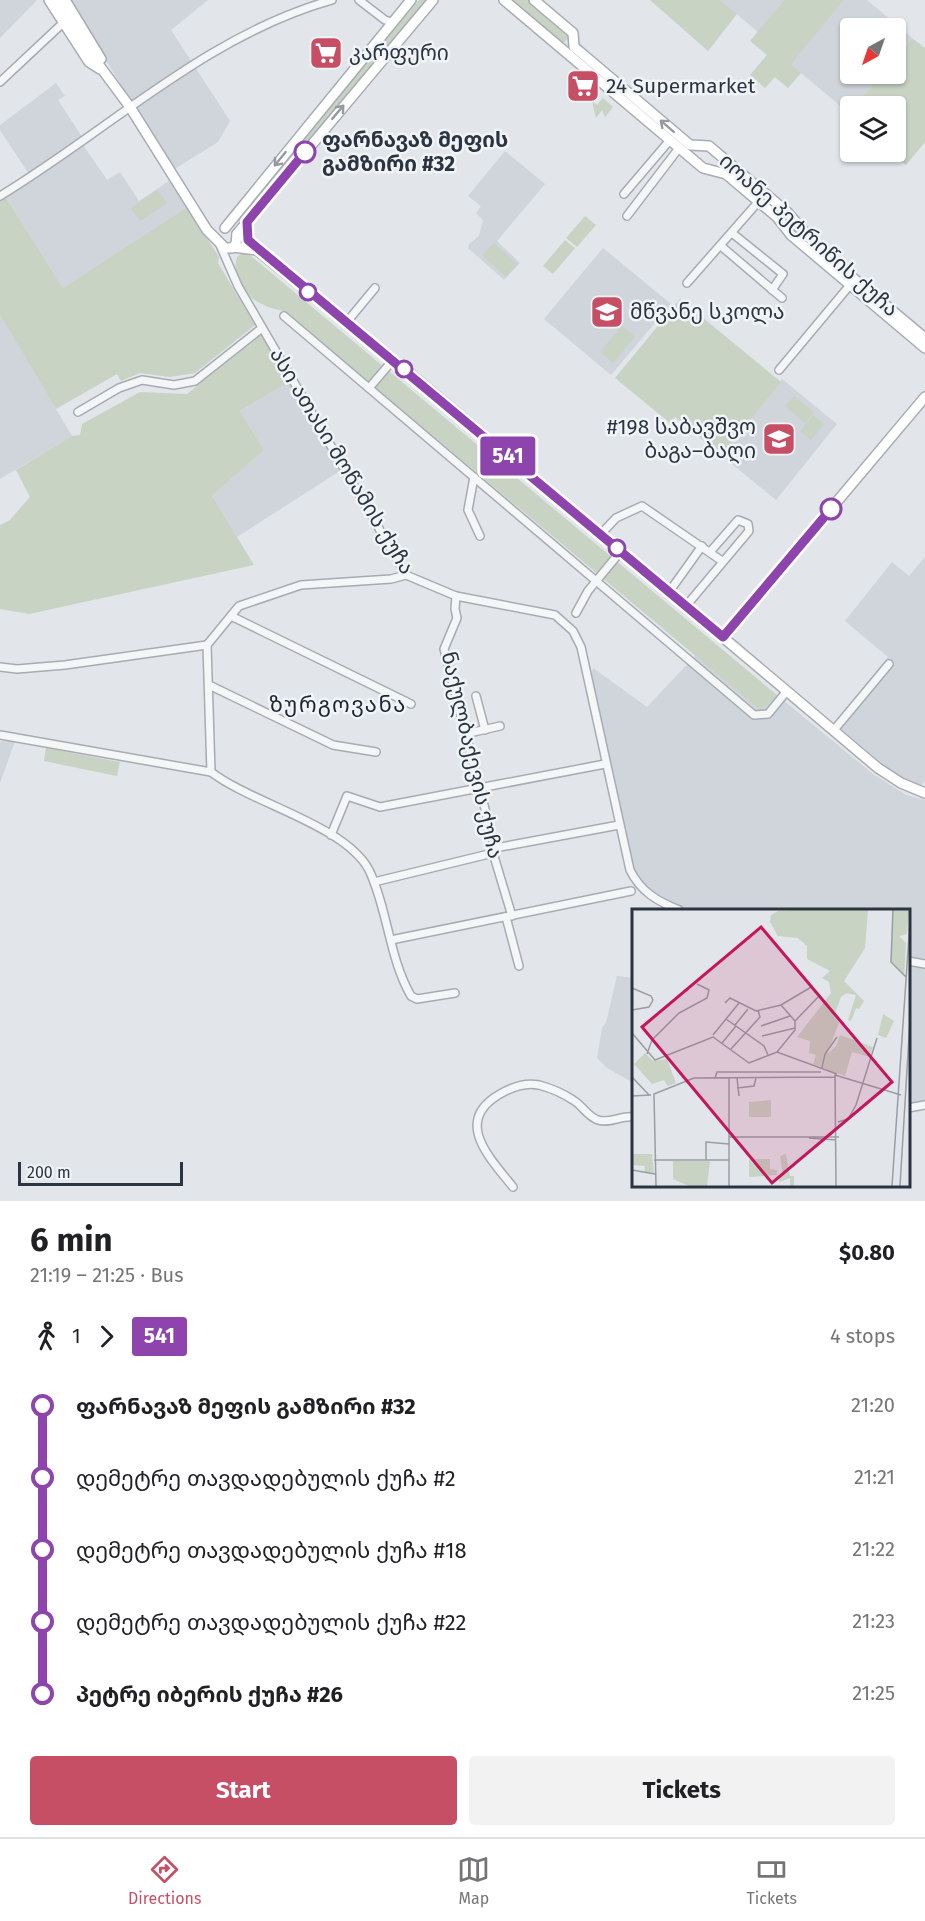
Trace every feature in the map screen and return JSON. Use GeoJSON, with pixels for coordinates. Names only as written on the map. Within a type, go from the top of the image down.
{"type":"FeatureCollection","features":[{"type":"Feature","properties":{"kind":"main road"},"geometry":{"type":"LineString","coordinates":[[49,0],[89,62],[106,73]]}},
{"type":"Feature","properties":{"kind":"main road"},"geometry":{"type":"LineString","coordinates":[[57,0],[90,53],[129,107],[207,230],[219,244],[232,248],[257,250]]}},
{"type":"Feature","properties":{"kind":"main road"},"geometry":{"type":"LineString","coordinates":[[65,0],[98,54],[106,73]]}},
{"type":"Feature","properties":{"kind":"main road"},"geometry":{"type":"LineString","coordinates":[[219,244],[218,236],[223,229],[411,0]]}},
{"type":"Feature","properties":{"kind":"main road"},"geometry":{"type":"LineString","coordinates":[[232,248],[247,222],[433,0]]}},
{"type":"Feature","properties":{"kind":"main road","name":"იოანე პეტრიწის ქუჩა"},"geometry":{"type":"LineString","coordinates":[[504,0],[645,113],[669,140],[686,151]]}},
{"type":"Feature","properties":{"kind":"main road","name":"იოანე პეტრიწის ქუჩა"},"geometry":{"type":"LineString","coordinates":[[534,0],[573,33],[572,40],[579,51],[704,168],[726,174],[777,217],[788,232],[809,251],[820,255],[925,338]]}},
{"type":"Feature","properties":{"kind":"main road"},"geometry":{"type":"LineString","coordinates":[[560,47],[567,46],[572,40]]}},
{"type":"Feature","properties":{"kind":"main road","name":"იოანე პეტრიწის ქუჩა"},"geometry":{"type":"LineString","coordinates":[[686,151],[702,145],[709,146],[787,212],[795,224],[816,243],[820,255],[850,285],[862,290],[925,348]]}},
{"type":"Feature","properties":{"kind":"main road"},"geometry":{"type":"LineString","coordinates":[[247,222],[248,240]]}},
{"type":"Feature","properties":{"kind":"main road"},"geometry":{"type":"LineString","coordinates":[[788,232],[795,224]]}},
{"type":"Feature","properties":{"kind":"main road"},"geometry":{"type":"LineString","coordinates":[[207,230],[231,228],[248,240],[257,250],[393,360],[882,771],[901,783],[925,793]]}},
{"type":"Feature","properties":{"kind":"main road"},"geometry":{"type":"LineString","coordinates":[[809,251],[813,251],[816,243]]}},
{"type":"Feature","properties":{"kind":"main road"},"geometry":{"type":"LineString","coordinates":[[723,637],[925,397]]}},
{"type":"Feature","properties":{"kind":"street"},"geometry":{"type":"LineString","coordinates":[[0,196],[129,107],[249,33],[303,8],[332,0]]}},
{"type":"Feature","properties":{"kind":"street"},"geometry":{"type":"LineString","coordinates":[[358,0],[392,22]]}},
{"type":"Feature","properties":{"kind":"street"},"geometry":{"type":"LineString","coordinates":[[0,82],[63,23]]}},
{"type":"Feature","properties":{"kind":"street"},"geometry":{"type":"LineString","coordinates":[[624,194],[669,140]]}},
{"type":"Feature","properties":{"kind":"street"},"geometry":{"type":"LineString","coordinates":[[627,216],[686,151]]}},
{"type":"Feature","properties":{"kind":"street"},"geometry":{"type":"LineString","coordinates":[[687,283],[759,201]]}},
{"type":"Feature","properties":{"kind":"street"},"geometry":{"type":"LineString","coordinates":[[732,232],[783,274],[772,290]]}},
{"type":"Feature","properties":{"kind":"street","name":"ასი ათასი მოწამის ქუჩა"},"geometry":{"type":"LineString","coordinates":[[219,244],[262,328],[406,575],[456,596],[545,612],[564,621],[573,630],[581,647],[604,764],[630,870],[638,885],[652,897],[677,909]]}},
{"type":"Feature","properties":{"kind":"street"},"geometry":{"type":"LineString","coordinates":[[720,246],[782,298]]}},
{"type":"Feature","properties":{"kind":"street"},"geometry":{"type":"LineString","coordinates":[[229,267],[232,248]]}},
{"type":"Feature","properties":{"kind":"street"},"geometry":{"type":"LineString","coordinates":[[779,370],[850,285]]}},
{"type":"Feature","properties":{"kind":"street"},"geometry":{"type":"LineString","coordinates":[[346,323],[375,288]]}},
{"type":"Feature","properties":{"kind":"street"},"geometry":{"type":"LineString","coordinates":[[284,315],[754,715],[768,714],[787,691]]}},
{"type":"Feature","properties":{"kind":"street"},"geometry":{"type":"LineString","coordinates":[[78,412],[119,388],[142,380],[174,385],[195,381],[262,328]]}},
{"type":"Feature","properties":{"kind":"street"},"geometry":{"type":"LineString","coordinates":[[369,388],[393,360]]}},
{"type":"Feature","properties":{"kind":"street"},"geometry":{"type":"LineString","coordinates":[[474,477],[468,510],[480,536]]}},
{"type":"Feature","properties":{"kind":"street"},"geometry":{"type":"LineString","coordinates":[[601,534],[616,518],[642,506],[722,561]]}},
{"type":"Feature","properties":{"kind":"street"},"geometry":{"type":"LineString","coordinates":[[686,606],[749,531],[748,524],[742,520],[737,521],[710,552]]}},
{"type":"Feature","properties":{"kind":"street"},"geometry":{"type":"LineString","coordinates":[[669,592],[702,546]]}},
{"type":"Feature","properties":{"kind":"street"},"geometry":{"type":"LineString","coordinates":[[576,613],[596,581],[621,551]]}},
{"type":"Feature","properties":{"kind":"street"},"geometry":{"type":"LineString","coordinates":[[211,772],[207,645],[239,606],[301,585],[392,579],[406,575]]}},
{"type":"Feature","properties":{"kind":"street","name":"ნაქულბაქევის ქუჩა"},"geometry":{"type":"LineString","coordinates":[[456,596],[457,618],[444,649],[494,850],[519,966]]}},
{"type":"Feature","properties":{"kind":"street"},"geometry":{"type":"LineString","coordinates":[[231,616],[411,704]]}},
{"type":"Feature","properties":{"kind":"street"},"geometry":{"type":"LineString","coordinates":[[0,667],[17,669],[65,664],[207,645]]}},
{"type":"Feature","properties":{"kind":"street"},"geometry":{"type":"LineString","coordinates":[[834,730],[889,664]]}},
{"type":"Feature","properties":{"kind":"street"},"geometry":{"type":"LineString","coordinates":[[209,685],[333,745],[376,752]]}},
{"type":"Feature","properties":{"kind":"street"},"geometry":{"type":"LineString","coordinates":[[476,696],[485,730]]}},
{"type":"Feature","properties":{"kind":"street"},"geometry":{"type":"LineString","coordinates":[[465,734],[500,726]]}},
{"type":"Feature","properties":{"kind":"street"},"geometry":{"type":"LineString","coordinates":[[0,735],[211,772],[233,788],[342,840],[363,860],[374,882],[390,940],[411,996],[417,999],[455,993]]}},
{"type":"Feature","properties":{"kind":"street"},"geometry":{"type":"LineString","coordinates":[[331,835],[346,796],[380,807],[604,764]]}},
{"type":"Feature","properties":{"kind":"street"},"geometry":{"type":"LineString","coordinates":[[374,882],[494,850],[619,825]]}},
{"type":"Feature","properties":{"kind":"street"},"geometry":{"type":"LineString","coordinates":[[390,940],[631,891]]}},
{"type":"Feature","properties":{"kind":"street"},"geometry":{"type":"LineString","coordinates":[[910,961],[925,964]]}},
{"type":"Feature","properties":{"kind":"street"},"geometry":{"type":"LineString","coordinates":[[513,1187],[477,1135],[477,1114],[486,1103],[501,1093],[520,1084],[539,1085],[573,1100],[596,1120],[607,1121],[632,1117]]}},
{"type":"Feature","properties":{"kind":"street"},"geometry":{"type":"LineString","coordinates":[[910,1108],[925,1105]]}},
{"type":"Feature","properties":{"kind":"shaded area"},"geometry":{"type":"Polygon","coordinates":[[[0,0],[37,0],[0,38],[0,0]]]}},
{"type":"Feature","properties":{"kind":"shaded area"},"geometry":{"type":"Polygon","coordinates":[[[69,0],[208,0],[171,30],[230,121],[218,142],[173,170],[69,0]]]}},
{"type":"Feature","properties":{"kind":"shaded area"},"geometry":{"type":"Polygon","coordinates":[[[720,0],[784,0],[758,32],[720,0]]]}},
{"type":"Feature","properties":{"kind":"shaded area"},"geometry":{"type":"Polygon","coordinates":[[[844,0],[867,0],[888,18],[840,18],[840,84],[874,84],[863,96],[840,96],[840,106],[790,64],[844,0]]]}},
{"type":"Feature","properties":{"kind":"shaded area"},"geometry":{"type":"Polygon","coordinates":[[[906,33],[912,38],[906,46],[906,33]]]}},
{"type":"Feature","properties":{"kind":"shaded area"},"geometry":{"type":"Polygon","coordinates":[[[56,83],[65,96],[58,100],[82,137],[79,139],[107,180],[120,172],[139,201],[169,181],[187,207],[63,288],[2,191],[29,174],[0,130],[0,125],[56,83]]]}},
{"type":"Feature","properties":{"kind":"shaded area"},"geometry":{"type":"Polygon","coordinates":[[[505,151],[545,184],[497,241],[520,263],[504,280],[468,248],[469,244],[479,236],[483,220],[476,213],[481,206],[468,196],[505,151]]]}},
{"type":"Feature","properties":{"kind":"shaded area","name":"მწვანე სკოლა"},"geometry":{"type":"Polygon","coordinates":[[[603,248],[671,304],[611,375],[544,319],[603,248]]]}},
{"type":"Feature","properties":{"kind":"shaded area"},"geometry":{"type":"Polygon","coordinates":[[[0,315],[72,436],[0,479],[0,315]]]}},
{"type":"Feature","properties":{"kind":"shaded area","name":"#198 საბავშვო ბაგა–ბაღი"},"geometry":{"type":"Polygon","coordinates":[[[782,379],[837,424],[776,500],[721,455],[782,379]]]}},
{"type":"Feature","properties":{"kind":"shaded area"},"geometry":{"type":"Polygon","coordinates":[[[289,382],[343,469],[237,537],[212,496],[264,450],[240,411],[289,382]]]}},
{"type":"Feature","properties":{"kind":"shaded area"},"geometry":{"type":"Polygon","coordinates":[[[925,557],[925,781],[920,787],[901,779],[834,723],[888,657],[845,621],[892,562],[909,576],[925,557]]]}},
{"type":"Feature","properties":{"kind":"shaded area"},"geometry":{"type":"Polygon","coordinates":[[[710,640],[873,774],[906,795],[925,800],[925,961],[910,958],[910,909],[684,909],[671,904],[648,889],[633,871],[591,678],[593,668],[647,707],[710,640]]]}},
{"type":"Feature","properties":{"kind":"shaded area"},"geometry":{"type":"Polygon","coordinates":[[[9,739],[15,741],[0,783],[0,742],[9,739]]]}},
{"type":"Feature","properties":{"kind":"shaded area"},"geometry":{"type":"Polygon","coordinates":[[[910,965],[925,969],[925,1102],[910,1104],[910,965]]]}},
{"type":"Feature","properties":{"kind":"shaded area"},"geometry":{"type":"Polygon","coordinates":[[[617,976],[632,978],[632,1082],[607,1068],[597,1058],[602,1028],[606,1023],[617,976]]]}},
{"type":"Feature","properties":{"kind":"green space"},"geometry":{"type":"Polygon","coordinates":[[[419,0],[426,0],[241,221],[238,221],[237,218],[419,0]]]}},
{"type":"Feature","properties":{"kind":"green space"},"geometry":{"type":"Polygon","coordinates":[[[508,0],[531,0],[569,32],[570,37],[562,44],[508,0]]]}},
{"type":"Feature","properties":{"kind":"green space"},"geometry":{"type":"Polygon","coordinates":[[[650,0],[720,0],[737,14],[708,51],[650,0]]]}},
{"type":"Feature","properties":{"kind":"green space"},"geometry":{"type":"Polygon","coordinates":[[[784,0],[844,0],[791,64],[801,73],[788,88],[775,77],[765,88],[750,75],[767,55],[750,41],[784,0]]]}},
{"type":"Feature","properties":{"kind":"green space"},"geometry":{"type":"Polygon","coordinates":[[[912,38],[925,48],[925,142],[906,165],[902,162],[906,162],[906,96],[863,96],[874,84],[906,84],[906,46],[912,38]]]}},
{"type":"Feature","properties":{"kind":"green space"},"geometry":{"type":"Polygon","coordinates":[[[592,90],[596,93],[593,102],[597,105],[603,98],[613,107],[605,117],[602,110],[596,118],[590,93],[592,90]]]}},
{"type":"Feature","properties":{"kind":"green space"},"geometry":{"type":"Polygon","coordinates":[[[157,190],[167,203],[140,221],[131,208],[157,190]]]}},
{"type":"Feature","properties":{"kind":"green space"},"geometry":{"type":"Polygon","coordinates":[[[5,196],[63,288],[187,207],[219,257],[218,263],[255,325],[195,373],[170,377],[140,373],[121,381],[117,374],[56,409],[0,315],[0,199],[5,196]]]}},
{"type":"Feature","properties":{"kind":"green space"},"geometry":{"type":"Polygon","coordinates":[[[585,216],[596,225],[577,247],[566,238],[585,216]]]}},
{"type":"Feature","properties":{"kind":"green space"},"geometry":{"type":"Polygon","coordinates":[[[565,240],[575,248],[553,274],[543,266],[565,240]]]}},
{"type":"Feature","properties":{"kind":"green space"},"geometry":{"type":"Polygon","coordinates":[[[494,243],[517,264],[506,277],[482,255],[494,243]]]}},
{"type":"Feature","properties":{"kind":"green space"},"geometry":{"type":"Polygon","coordinates":[[[245,251],[778,696],[760,710],[284,311],[264,305],[247,294],[237,278],[236,268],[237,257],[245,251]]]}},
{"type":"Feature","properties":{"kind":"green space"},"geometry":{"type":"Polygon","coordinates":[[[680,299],[781,382],[721,455],[675,417],[670,423],[615,378],[680,299]]]}},
{"type":"Feature","properties":{"kind":"green space"},"geometry":{"type":"Polygon","coordinates":[[[622,326],[635,337],[613,363],[600,352],[622,326]]]}},
{"type":"Feature","properties":{"kind":"green space"},"geometry":{"type":"Polygon","coordinates":[[[261,334],[289,382],[240,411],[264,450],[212,496],[254,565],[29,614],[0,609],[0,525],[10,520],[30,497],[16,470],[72,436],[80,435],[82,424],[140,392],[187,394],[261,334]]]}},
{"type":"Feature","properties":{"kind":"green space"},"geometry":{"type":"Polygon","coordinates":[[[794,396],[814,412],[805,423],[785,406],[794,396]]]}},
{"type":"Feature","properties":{"kind":"green space"},"geometry":{"type":"Polygon","coordinates":[[[813,415],[824,424],[811,440],[800,431],[813,415]]]}},
{"type":"Feature","properties":{"kind":"green space"},"geometry":{"type":"Polygon","coordinates":[[[46,748],[120,762],[117,776],[44,761],[46,748]]]}},
{"type":"Feature","properties":{"kind":"bus line","name":"541"},"geometry":{"type":"LineString","coordinates":[[305,152],[247,222],[245,228],[248,240],[257,250],[420,382],[723,637],[831,509]]}},
{"type":"Feature","properties":{"kind":"place","name":"კარფური"},"geometry":{"type":"Point","coordinates":[326,53]}},
{"type":"Feature","properties":{"kind":"place","name":"24 Supermarket"},"geometry":{"type":"Point","coordinates":[583,86]}},
{"type":"Feature","properties":{"kind":"place","name":"ფარნავაზ მეფის გამზირი #32"},"geometry":{"type":"Point","coordinates":[305,152]}},
{"type":"Feature","properties":{"kind":"place","name":"მწვანე სკოლა"},"geometry":{"type":"Point","coordinates":[607,312]}},
{"type":"Feature","properties":{"kind":"place","name":"#198 საბავშვო ბაგა–ბაღი"},"geometry":{"type":"Point","coordinates":[779,439]}},
{"type":"Feature","properties":{"kind":"district","name":"ზურგოვანა"},"geometry":{"type":"Point","coordinates":[338,704]}}]}
